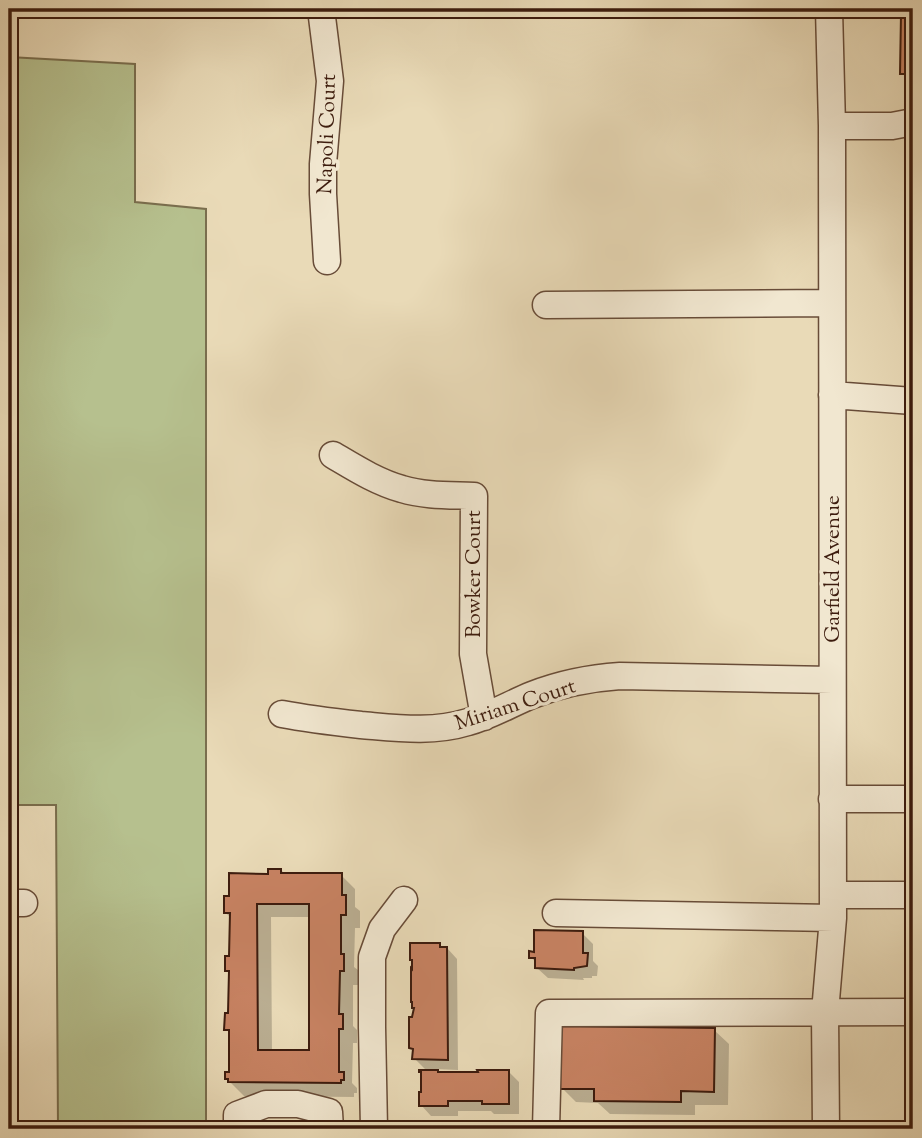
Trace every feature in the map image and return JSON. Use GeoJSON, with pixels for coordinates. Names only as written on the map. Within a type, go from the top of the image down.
{"type":"FeatureCollection","features":[{"type":"Feature","properties":{"kind":"street","name":"Napoli Court"},"geometry":{"type":"LineString","coordinates":[[321,9],[330,81],[323,164],[327,261]]}},
{"type":"Feature","properties":{"kind":"street","name":"Garfield Avenue"},"geometry":{"type":"LineString","coordinates":[[825,1129],[825,1012],[833,906],[832,126],[829,9]]}},
{"type":"Feature","properties":{"kind":"street"},"geometry":{"type":"LineString","coordinates":[[832,126],[892,126],[913,122]]}},
{"type":"Feature","properties":{"kind":"street"},"geometry":{"type":"LineString","coordinates":[[546,305],[832,303]]}},
{"type":"Feature","properties":{"kind":"street"},"geometry":{"type":"LineString","coordinates":[[832,395],[913,401]]}},
{"type":"Feature","properties":{"kind":"street","name":"Bowker Court"},"geometry":{"type":"LineString","coordinates":[[333,455],[371,477],[401,489],[474,496],[473,653],[484,717]]}},
{"type":"Feature","properties":{"kind":"street","name":"Miriam Court"},"geometry":{"type":"LineString","coordinates":[[282,714],[312,720],[424,729],[453,726],[484,717],[533,695],[602,677],[832,680]]}},
{"type":"Feature","properties":{"kind":"street"},"geometry":{"type":"LineString","coordinates":[[832,799],[913,799]]}},
{"type":"Feature","properties":{"kind":"street"},"geometry":{"type":"LineString","coordinates":[[556,913],[833,906],[913,895]]}},
{"type":"Feature","properties":{"kind":"street"},"geometry":{"type":"LineString","coordinates":[[374,1129],[372,957],[382,929],[404,900]]}},
{"type":"Feature","properties":{"kind":"street"},"geometry":{"type":"LineString","coordinates":[[546,1129],[549,1013],[913,1012]]}},
{"type":"Feature","properties":{"kind":"street"},"geometry":{"type":"LineString","coordinates":[[237,1129],[237,1115],[266,1104],[298,1104],[328,1112],[330,1129]]}},
{"type":"Feature","properties":{"kind":"green space"},"geometry":{"type":"Polygon","coordinates":[[[9,57],[135,64],[135,202],[206,209],[206,1129],[58,1129],[56,805],[9,805],[9,57]]]}},
{"type":"Feature","properties":{"kind":"building"},"geometry":{"type":"Polygon","coordinates":[[[901,14],[913,14],[913,74],[900,74],[901,14]]]}},
{"type":"Feature","properties":{"kind":"building"},"geometry":{"type":"Polygon","coordinates":[[[268,869],[281,869],[281,873],[342,873],[346,915],[341,915],[344,971],[340,971],[339,1014],[343,1014],[343,1029],[339,1029],[339,1072],[344,1072],[344,1080],[341,1080],[341,1083],[228,1082],[228,1079],[225,1079],[225,1072],[229,1072],[229,1030],[224,1030],[225,1013],[228,1013],[229,971],[225,971],[225,956],[229,956],[230,913],[224,913],[224,896],[229,896],[229,873],[268,874],[268,869]],[[257,904],[258,1050],[309,1050],[309,904],[257,904]]]}},
{"type":"Feature","properties":{"kind":"building"},"geometry":{"type":"Polygon","coordinates":[[[534,930],[583,931],[583,953],[588,953],[587,966],[574,970],[535,968],[535,958],[529,958],[529,951],[534,952],[534,930]]]}},
{"type":"Feature","properties":{"kind":"building"},"geometry":{"type":"Polygon","coordinates":[[[410,943],[440,943],[440,947],[447,947],[448,1060],[412,1059],[413,1049],[409,1048],[409,1017],[412,1017],[414,1008],[411,1002],[410,943]]]}},
{"type":"Feature","properties":{"kind":"building"},"geometry":{"type":"Polygon","coordinates":[[[560,1026],[715,1028],[714,1092],[681,1091],[681,1102],[594,1101],[594,1089],[560,1089],[560,1026]]]}},
{"type":"Feature","properties":{"kind":"building"},"geometry":{"type":"Polygon","coordinates":[[[419,1070],[509,1070],[509,1104],[448,1101],[448,1106],[419,1106],[419,1070]]]}}]}
